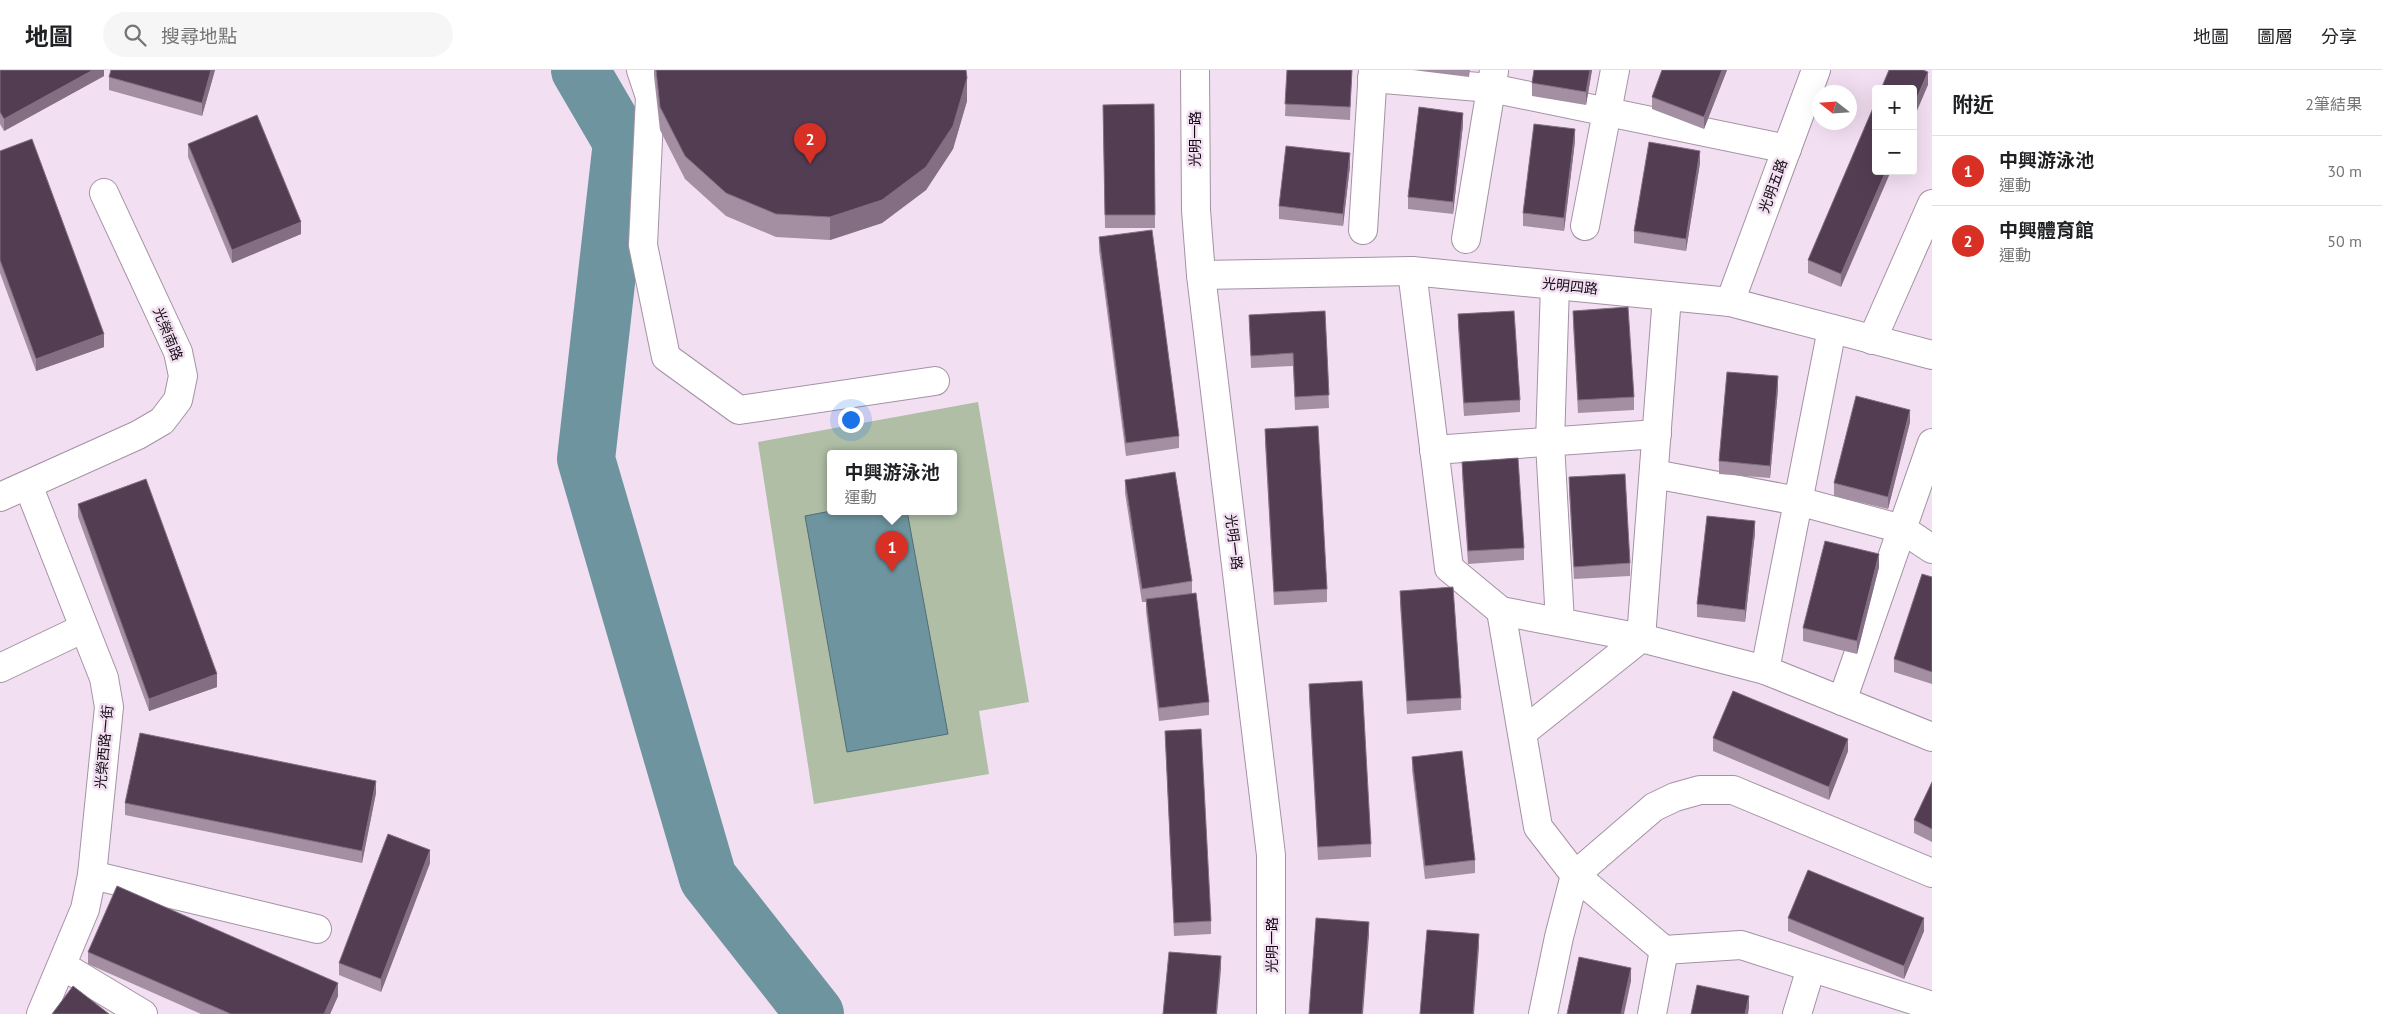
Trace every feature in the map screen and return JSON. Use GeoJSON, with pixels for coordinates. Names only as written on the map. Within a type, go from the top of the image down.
{"type":"FeatureCollection","features":[{"type":"Feature","properties":{"kind":"street"},"geometry":{"type":"LineString","coordinates":[[641,70],[650,97],[643,245],[666,357],[739,410],[935,381]]}},
{"type":"Feature","properties":{"kind":"street","name":"光明一路"},"geometry":{"type":"LineString","coordinates":[[1195,70],[1196,210],[1201,275],[1271,855],[1271,1014]]}},
{"type":"Feature","properties":{"kind":"street"},"geometry":{"type":"LineString","coordinates":[[1585,226],[1615,70]]}},
{"type":"Feature","properties":{"kind":"street","name":"光明五路"},"geometry":{"type":"LineString","coordinates":[[1730,302],[1816,70]]}},
{"type":"Feature","properties":{"kind":"street"},"geometry":{"type":"LineString","coordinates":[[1363,230],[1372,74],[1492,79],[1606,113],[1787,149]]}},
{"type":"Feature","properties":{"kind":"street"},"geometry":{"type":"LineString","coordinates":[[1466,239],[1492,79]]}},
{"type":"Feature","properties":{"kind":"street","name":"光榮南路"},"geometry":{"type":"LineString","coordinates":[[0,497],[138,435],[162,421],[178,400],[183,376],[178,352],[104,193]]}},
{"type":"Feature","properties":{"kind":"street"},"geometry":{"type":"LineString","coordinates":[[1872,340],[1932,204]]}},
{"type":"Feature","properties":{"kind":"street"},"geometry":{"type":"LineString","coordinates":[[1412,271],[1449,568],[1502,611],[1641,638],[1765,670],[1932,738]]}},
{"type":"Feature","properties":{"kind":"street","name":"光明四路"},"geometry":{"type":"LineString","coordinates":[[1201,275],[1412,271],[1730,302],[1932,355]]}},
{"type":"Feature","properties":{"kind":"street"},"geometry":{"type":"LineString","coordinates":[[1555,285],[1550,443],[1560,622]]}},
{"type":"Feature","properties":{"kind":"street"},"geometry":{"type":"LineString","coordinates":[[1523,732],[1641,638],[1668,296]]}},
{"type":"Feature","properties":{"kind":"street"},"geometry":{"type":"LineString","coordinates":[[1765,670],[1832,330]]}},
{"type":"Feature","properties":{"kind":"street"},"geometry":{"type":"LineString","coordinates":[[1434,450],[1657,434]]}},
{"type":"Feature","properties":{"kind":"street"},"geometry":{"type":"LineString","coordinates":[[1842,701],[1932,443]]}},
{"type":"Feature","properties":{"kind":"street"},"geometry":{"type":"LineString","coordinates":[[1654,474],[1798,501],[1902,529],[1932,549]]}},
{"type":"Feature","properties":{"kind":"street","name":"光榮西路一街"},"geometry":{"type":"LineString","coordinates":[[28,485],[104,678],[109,706],[92,875],[86,909],[41,1014]]}},
{"type":"Feature","properties":{"kind":"street"},"geometry":{"type":"LineString","coordinates":[[1502,611],[1538,827],[1575,875],[1664,950],[1741,946],[1810,968],[1917,1007]]}},
{"type":"Feature","properties":{"kind":"street"},"geometry":{"type":"LineString","coordinates":[[0,668],[84,628]]}},
{"type":"Feature","properties":{"kind":"street"},"geometry":{"type":"LineString","coordinates":[[1543,1014],[1558,937],[1575,875],[1654,807],[1675,798],[1700,790],[1733,790],[1932,873]]}},
{"type":"Feature","properties":{"kind":"street"},"geometry":{"type":"LineString","coordinates":[[92,875],[317,929]]}},
{"type":"Feature","properties":{"kind":"street"},"geometry":{"type":"LineString","coordinates":[[1652,1014],[1664,950]]}},
{"type":"Feature","properties":{"kind":"street"},"geometry":{"type":"LineString","coordinates":[[63,966],[143,1014]]}},
{"type":"Feature","properties":{"kind":"street"},"geometry":{"type":"LineString","coordinates":[[1797,1014],[1810,968]]}},
{"type":"Feature","properties":{"kind":"green space"},"geometry":{"type":"Polygon","coordinates":[[[978,402],[1029,702],[979,711],[989,774],[814,804],[758,442],[978,402]]]}},
{"type":"Feature","properties":{"kind":"water"},"geometry":{"type":"Polygon","coordinates":[[[827,512],[827,515],[908,515],[948,734],[847,752],[805,516],[827,512]]]}},
{"type":"Feature","properties":{"kind":"building"},"geometry":{"type":"Polygon","coordinates":[[[0,70],[93,70],[4,119],[0,112],[0,70]]]}},
{"type":"Feature","properties":{"kind":"building"},"geometry":{"type":"Polygon","coordinates":[[[111,70],[211,70],[202,103],[109,77],[111,70]]]}},
{"type":"Feature","properties":{"kind":"building"},"geometry":{"type":"Polygon","coordinates":[[[656,70],[966,70],[967,78],[953,126],[926,167],[882,200],[830,217],[776,214],[726,193],[685,156],[660,107],[656,70]]]}},
{"type":"Feature","properties":{"kind":"building"},"geometry":{"type":"Polygon","coordinates":[[[1287,70],[1352,70],[1350,107],[1285,104],[1287,70]]]}},
{"type":"Feature","properties":{"kind":"building"},"geometry":{"type":"Polygon","coordinates":[[[1534,70],[1590,70],[1586,92],[1532,83],[1534,70]]]}},
{"type":"Feature","properties":{"kind":"building"},"geometry":{"type":"Polygon","coordinates":[[[1662,70],[1722,70],[1704,117],[1652,97],[1662,70]]]}},
{"type":"Feature","properties":{"kind":"building"},"geometry":{"type":"Polygon","coordinates":[[[1889,70],[1923,70],[1928,72],[1917,98],[1917,85],[1883,85],[1889,70]]]}},
{"type":"Feature","properties":{"kind":"building"},"geometry":{"type":"Polygon","coordinates":[[[1154,104],[1155,215],[1105,215],[1103,105],[1154,104]]]}},
{"type":"Feature","properties":{"kind":"building"},"geometry":{"type":"Polygon","coordinates":[[[1419,107],[1463,113],[1453,202],[1408,197],[1419,107]]]}},
{"type":"Feature","properties":{"kind":"building"},"geometry":{"type":"Polygon","coordinates":[[[1872,110],[1872,175],[1884,175],[1841,274],[1808,260],[1872,110]]]}},
{"type":"Feature","properties":{"kind":"building"},"geometry":{"type":"Polygon","coordinates":[[[257,115],[301,222],[232,250],[188,144],[257,115]]]}},
{"type":"Feature","properties":{"kind":"building"},"geometry":{"type":"Polygon","coordinates":[[[1534,124],[1575,129],[1564,218],[1523,213],[1534,124]]]}},
{"type":"Feature","properties":{"kind":"building"},"geometry":{"type":"Polygon","coordinates":[[[32,139],[104,334],[36,359],[0,260],[0,151],[32,139]]]}},
{"type":"Feature","properties":{"kind":"building"},"geometry":{"type":"Polygon","coordinates":[[[1649,142],[1700,151],[1686,239],[1634,231],[1649,142]]]}},
{"type":"Feature","properties":{"kind":"building"},"geometry":{"type":"Polygon","coordinates":[[[1286,146],[1350,153],[1343,214],[1279,206],[1286,146]]]}},
{"type":"Feature","properties":{"kind":"building"},"geometry":{"type":"Polygon","coordinates":[[[1152,230],[1179,436],[1126,443],[1099,237],[1152,230]]]}},
{"type":"Feature","properties":{"kind":"building"},"geometry":{"type":"Polygon","coordinates":[[[1628,307],[1634,397],[1578,400],[1573,311],[1628,307]]]}},
{"type":"Feature","properties":{"kind":"building"},"geometry":{"type":"Polygon","coordinates":[[[1325,311],[1329,395],[1295,397],[1293,353],[1251,356],[1249,315],[1325,311]]]}},
{"type":"Feature","properties":{"kind":"building"},"geometry":{"type":"Polygon","coordinates":[[[1514,311],[1520,400],[1464,403],[1458,314],[1514,311]]]}},
{"type":"Feature","properties":{"kind":"building"},"geometry":{"type":"Polygon","coordinates":[[[1727,372],[1778,376],[1770,466],[1719,461],[1727,372]]]}},
{"type":"Feature","properties":{"kind":"building"},"geometry":{"type":"Polygon","coordinates":[[[1856,396],[1910,410],[1888,497],[1834,483],[1856,396]]]}},
{"type":"Feature","properties":{"kind":"building"},"geometry":{"type":"Polygon","coordinates":[[[1318,426],[1327,589],[1274,592],[1265,429],[1318,426]]]}},
{"type":"Feature","properties":{"kind":"building"},"geometry":{"type":"Polygon","coordinates":[[[1518,458],[1524,548],[1468,551],[1462,462],[1518,458]]]}},
{"type":"Feature","properties":{"kind":"building"},"geometry":{"type":"Polygon","coordinates":[[[1175,472],[1192,581],[1142,589],[1125,480],[1175,472]]]}},
{"type":"Feature","properties":{"kind":"building"},"geometry":{"type":"Polygon","coordinates":[[[1625,474],[1630,563],[1574,567],[1569,477],[1625,474]]]}},
{"type":"Feature","properties":{"kind":"building"},"geometry":{"type":"Polygon","coordinates":[[[146,479],[217,674],[149,699],[78,504],[146,479]]]}},
{"type":"Feature","properties":{"kind":"building"},"geometry":{"type":"Polygon","coordinates":[[[1707,516],[1755,521],[1745,610],[1697,604],[1707,516]]]}},
{"type":"Feature","properties":{"kind":"building"},"geometry":{"type":"Polygon","coordinates":[[[1825,541],[1879,554],[1857,641],[1803,628],[1825,541]]]}},
{"type":"Feature","properties":{"kind":"building"},"geometry":{"type":"Polygon","coordinates":[[[1922,574],[1932,577],[1932,672],[1894,659],[1922,574]]]}},
{"type":"Feature","properties":{"kind":"building"},"geometry":{"type":"Polygon","coordinates":[[[1453,587],[1461,698],[1407,701],[1400,591],[1453,587]]]}},
{"type":"Feature","properties":{"kind":"building"},"geometry":{"type":"Polygon","coordinates":[[[1196,593],[1209,702],[1159,708],[1146,599],[1196,593]]]}},
{"type":"Feature","properties":{"kind":"building"},"geometry":{"type":"Polygon","coordinates":[[[1362,681],[1371,844],[1318,847],[1309,684],[1362,681]]]}},
{"type":"Feature","properties":{"kind":"building"},"geometry":{"type":"Polygon","coordinates":[[[1733,691],[1848,739],[1829,787],[1713,738],[1733,691]]]}},
{"type":"Feature","properties":{"kind":"building"},"geometry":{"type":"Polygon","coordinates":[[[1201,729],[1211,921],[1174,923],[1165,731],[1201,729]]]}},
{"type":"Feature","properties":{"kind":"building"},"geometry":{"type":"Polygon","coordinates":[[[140,733],[376,781],[362,851],[125,803],[140,733]]]}},
{"type":"Feature","properties":{"kind":"building"},"geometry":{"type":"Polygon","coordinates":[[[1462,751],[1475,860],[1425,866],[1412,757],[1462,751]]]}},
{"type":"Feature","properties":{"kind":"building"},"geometry":{"type":"Polygon","coordinates":[[[1932,782],[1932,829],[1914,820],[1932,782]]]}},
{"type":"Feature","properties":{"kind":"building"},"geometry":{"type":"Polygon","coordinates":[[[388,834],[430,850],[381,979],[339,963],[388,834]]]}},
{"type":"Feature","properties":{"kind":"building"},"geometry":{"type":"Polygon","coordinates":[[[1808,870],[1924,918],[1904,966],[1788,918],[1808,870]]]}},
{"type":"Feature","properties":{"kind":"building"},"geometry":{"type":"Polygon","coordinates":[[[117,886],[338,983],[324,1014],[231,1014],[88,952],[117,886]]]}},
{"type":"Feature","properties":{"kind":"building"},"geometry":{"type":"Polygon","coordinates":[[[1316,918],[1369,922],[1362,1014],[1309,1014],[1316,918]]]}},
{"type":"Feature","properties":{"kind":"building"},"geometry":{"type":"Polygon","coordinates":[[[1427,930],[1479,934],[1473,1014],[1420,1014],[1427,930]]]}},
{"type":"Feature","properties":{"kind":"building"},"geometry":{"type":"Polygon","coordinates":[[[1169,952],[1221,956],[1216,1014],[1163,1014],[1169,952]]]}},
{"type":"Feature","properties":{"kind":"building"},"geometry":{"type":"Polygon","coordinates":[[[1579,957],[1631,968],[1621,1014],[1567,1014],[1579,957]]]}},
{"type":"Feature","properties":{"kind":"building"},"geometry":{"type":"Polygon","coordinates":[[[1697,985],[1749,996],[1745,1014],[1691,1014],[1697,985]]]}},
{"type":"Feature","properties":{"kind":"building"},"geometry":{"type":"Polygon","coordinates":[[[73,986],[109,1014],[52,1014],[73,986]]]}},
{"type":"Feature","properties":{"kind":"waterway"},"geometry":{"type":"LineString","coordinates":[[580,70],[622,142],[586,459],[708,878],[815,1014]]}},
{"type":"Feature","properties":{"kind":"place","name":"中興體育館"},"geometry":{"type":"Point","coordinates":[810,164]}},
{"type":"Feature","properties":{"kind":"place","name":"中興游泳池"},"geometry":{"type":"Point","coordinates":[892,572]}}]}
